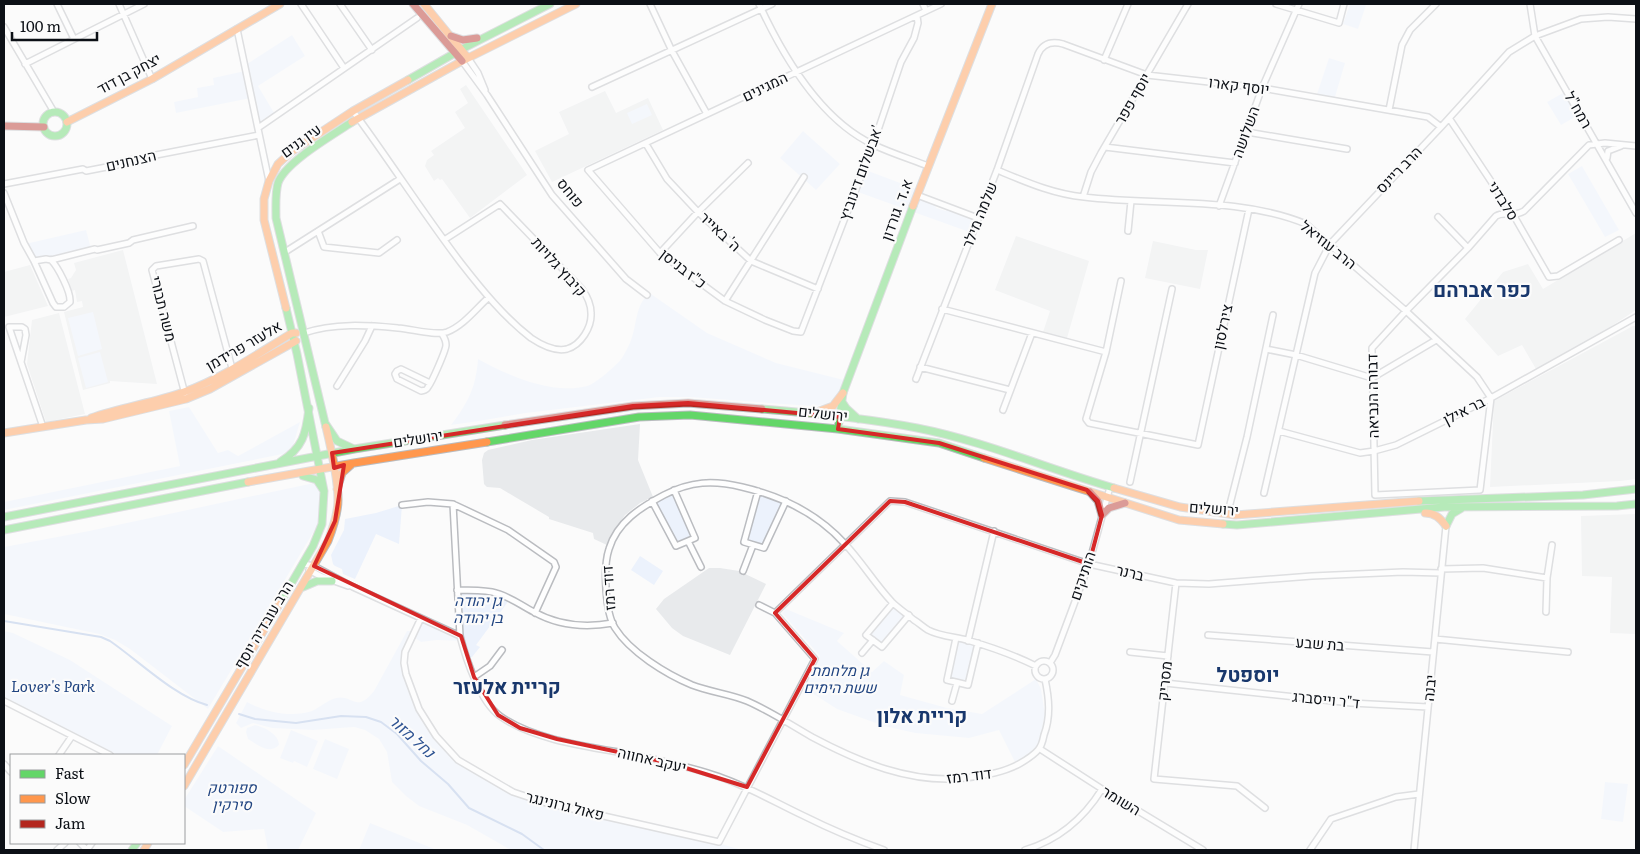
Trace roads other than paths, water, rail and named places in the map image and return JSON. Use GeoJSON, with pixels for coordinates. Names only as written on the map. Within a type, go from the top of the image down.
{"type":"FeatureCollection","features":[{"type":"Feature","properties":{"kind":"main road","name":"יצחק בן דוד"},"geometry":{"type":"LineString","coordinates":[[67,122],[152,79],[280,4]]}},
{"type":"Feature","properties":{"kind":"main road"},"geometry":{"type":"LineString","coordinates":[[414,4],[459,51]]}},
{"type":"Feature","properties":{"kind":"main road"},"geometry":{"type":"LineString","coordinates":[[424,4],[450,35],[459,51]]}},
{"type":"Feature","properties":{"kind":"main road","name":"עין גנים"},"geometry":{"type":"LineString","coordinates":[[320,470],[297,354],[264,220],[264,199],[269,181],[278,164],[291,152],[353,111],[459,51],[550,4]]}},
{"type":"Feature","properties":{"kind":"main road","name":"עין גנים"},"geometry":{"type":"LineString","coordinates":[[334,468],[276,218],[277,190],[281,176],[285,170],[320,143],[358,118],[465,59],[576,4]]}},
{"type":"Feature","properties":{"kind":"main road","name":"א.ד. גורדון"},"geometry":{"type":"LineString","coordinates":[[838,429],[844,393],[928,166],[992,4]]}},
{"type":"Feature","properties":{"kind":"main road"},"geometry":{"type":"LineString","coordinates":[[450,35],[463,40],[487,36]]}},
{"type":"Feature","properties":{"kind":"main road","name":"פוחס"},"geometry":{"type":"LineString","coordinates":[[459,51],[465,59]]}},
{"type":"Feature","properties":{"kind":"main road"},"geometry":{"type":"LineString","coordinates":[[54,112],[63,115],[67,122],[64,132],[57,136],[49,134],[44,127],[46,116],[54,112]]}},
{"type":"Feature","properties":{"kind":"main road"},"geometry":{"type":"LineString","coordinates":[[4,126],[44,127]]}},
{"type":"Feature","properties":{"kind":"main road","name":"אלעזר פרידמן"},"geometry":{"type":"LineString","coordinates":[[4,433],[122,415],[210,389],[292,333],[304,334]]}},
{"type":"Feature","properties":{"kind":"main road","name":"אלעזר פרידמן"},"geometry":{"type":"LineString","coordinates":[[233,372],[278,351],[304,334]]}},
{"type":"Feature","properties":{"kind":"main road"},"geometry":{"type":"LineString","coordinates":[[278,351],[291,351],[297,354]]}},
{"type":"Feature","properties":{"kind":"main road"},"geometry":{"type":"LineString","coordinates":[[810,413],[828,410],[834,406],[844,393]]}},
{"type":"Feature","properties":{"kind":"main road"},"geometry":{"type":"LineString","coordinates":[[842,402],[858,419]]}},
{"type":"Feature","properties":{"kind":"main road","name":"ירושלים"},"geometry":{"type":"LineString","coordinates":[[4,518],[354,449],[633,406],[688,403],[810,413],[917,428],[961,439],[1110,487],[1180,507],[1235,515],[1445,499],[1583,495],[1636,490]]}},
{"type":"Feature","properties":{"kind":"main road"},"geometry":{"type":"LineString","coordinates":[[274,466],[297,450],[307,426],[309,408]]}},
{"type":"Feature","properties":{"kind":"main road","name":"ירושלים"},"geometry":{"type":"LineString","coordinates":[[4,530],[151,500],[354,463],[639,417],[690,415],[838,429],[939,443],[1179,520],[1237,525],[1444,507],[1617,506],[1636,504]]}},
{"type":"Feature","properties":{"kind":"main road"},"geometry":{"type":"LineString","coordinates":[[325,423],[336,441],[354,449]]}},
{"type":"Feature","properties":{"kind":"main road"},"geometry":{"type":"LineString","coordinates":[[338,489],[342,473],[354,463]]}},
{"type":"Feature","properties":{"kind":"main road","name":"הרב עובדיה יוסף"},"geometry":{"type":"LineString","coordinates":[[185,784],[313,569],[332,531],[338,489],[334,468]]}},
{"type":"Feature","properties":{"kind":"main road","name":"הרב עובדיה יוסף"},"geometry":{"type":"LineString","coordinates":[[185,763],[313,546],[322,524],[324,491],[320,470]]}},
{"type":"Feature","properties":{"kind":"main road"},"geometry":{"type":"LineString","coordinates":[[290,474],[317,480],[324,491]]}},
{"type":"Feature","properties":{"kind":"main road"},"geometry":{"type":"LineString","coordinates":[[1087,490],[1098,501],[1102,515],[1109,508],[1126,503]]}},
{"type":"Feature","properties":{"kind":"main road"},"geometry":{"type":"LineString","coordinates":[[1617,506],[1636,509]]}},
{"type":"Feature","properties":{"kind":"main road"},"geometry":{"type":"LineString","coordinates":[[1446,526],[1452,514],[1464,507]]}},
{"type":"Feature","properties":{"kind":"main road"},"geometry":{"type":"LineString","coordinates":[[1354,515],[1428,513],[1440,516],[1446,526]]}},
{"type":"Feature","properties":{"kind":"main road"},"geometry":{"type":"LineString","coordinates":[[301,589],[312,582],[332,581]]}},
{"type":"Feature","properties":{"kind":"street"},"geometry":{"type":"LineString","coordinates":[[57,4],[74,39]]}},
{"type":"Feature","properties":{"kind":"street"},"geometry":{"type":"LineString","coordinates":[[119,4],[152,79]]}},
{"type":"Feature","properties":{"kind":"street"},"geometry":{"type":"LineString","coordinates":[[26,64],[144,4]]}},
{"type":"Feature","properties":{"kind":"street"},"geometry":{"type":"LineString","coordinates":[[301,4],[344,68]]}},
{"type":"Feature","properties":{"kind":"street"},"geometry":{"type":"LineString","coordinates":[[340,4],[372,50]]}},
{"type":"Feature","properties":{"kind":"street"},"geometry":{"type":"LineString","coordinates":[[650,4],[672,51],[707,114]]}},
{"type":"Feature","properties":{"kind":"street"},"geometry":{"type":"LineString","coordinates":[[592,87],[672,51],[761,6],[772,4]]}},
{"type":"Feature","properties":{"kind":"street"},"geometry":{"type":"LineString","coordinates":[[923,4],[926,11]]}},
{"type":"Feature","properties":{"kind":"street","name":"המגינים"},"geometry":{"type":"LineString","coordinates":[[588,170],[941,4]]}},
{"type":"Feature","properties":{"kind":"street"},"geometry":{"type":"LineString","coordinates":[[1104,60],[1128,4]]}},
{"type":"Feature","properties":{"kind":"street","name":"יוסף פפר"},"geometry":{"type":"LineString","coordinates":[[1083,197],[1091,172],[1188,4]]}},
{"type":"Feature","properties":{"kind":"street"},"geometry":{"type":"LineString","coordinates":[[1276,4],[1338,24],[1344,4]]}},
{"type":"Feature","properties":{"kind":"street","name":"השלושה"},"geometry":{"type":"LineString","coordinates":[[1219,206],[1262,88],[1299,4]]}},
{"type":"Feature","properties":{"kind":"street"},"geometry":{"type":"LineString","coordinates":[[1389,110],[1402,45],[1410,30],[1436,4]]}},
{"type":"Feature","properties":{"kind":"street","name":"רמח\"ל"},"geometry":{"type":"LineString","coordinates":[[1530,4],[1535,36],[1635,210]]}},
{"type":"Feature","properties":{"kind":"street"},"geometry":{"type":"LineString","coordinates":[[761,6],[769,24],[797,71],[813,94],[841,124],[873,145],[928,166]]}},
{"type":"Feature","properties":{"kind":"street","name":"אבשלום דינוביץ'"},"geometry":{"type":"LineString","coordinates":[[803,331],[873,145],[901,62],[914,38],[918,23],[916,16]]}},
{"type":"Feature","properties":{"kind":"street","name":"הרב ריינס"},"geometry":{"type":"LineString","coordinates":[[1264,493],[1315,273],[1330,244],[1509,52],[1535,36],[1581,19],[1608,17],[1636,19]]}},
{"type":"Feature","properties":{"kind":"street"},"geometry":{"type":"LineString","coordinates":[[258,128],[417,18]]}},
{"type":"Feature","properties":{"kind":"street"},"geometry":{"type":"LineString","coordinates":[[4,27],[54,112]]}},
{"type":"Feature","properties":{"kind":"street"},"geometry":{"type":"LineString","coordinates":[[237,29],[269,181]]}},
{"type":"Feature","properties":{"kind":"street","name":"יוסף קארו"},"geometry":{"type":"LineString","coordinates":[[1040,49],[1044,45],[1057,42],[1147,75],[1262,88],[1389,110],[1428,117],[1441,127]]}},
{"type":"Feature","properties":{"kind":"street","name":"שלמה מילר"},"geometry":{"type":"LineString","coordinates":[[916,379],[997,170],[1040,49]]}},
{"type":"Feature","properties":{"kind":"street","name":"פוחס"},"geometry":{"type":"LineString","coordinates":[[465,59],[552,195],[626,279],[647,295]]}},
{"type":"Feature","properties":{"kind":"street","name":"קיבוץ גלויות"},"geometry":{"type":"LineString","coordinates":[[353,111],[444,240],[488,298],[511,320],[541,344],[554,348],[566,349],[575,344],[590,327],[590,308],[587,297],[582,289],[500,204],[444,240]]}},
{"type":"Feature","properties":{"kind":"street","name":"סלבדני"},"geometry":{"type":"LineString","coordinates":[[1449,118],[1514,216],[1546,276],[1551,278],[1558,276],[1619,240]]}},
{"type":"Feature","properties":{"kind":"street"},"geometry":{"type":"LineString","coordinates":[[1247,132],[1348,149]]}},
{"type":"Feature","properties":{"kind":"street","name":"הצנחנים"},"geometry":{"type":"LineString","coordinates":[[4,184],[83,169],[86,172],[117,166],[120,162],[259,135]]}},
{"type":"Feature","properties":{"kind":"street","name":"ה' באייר"},"geometry":{"type":"LineString","coordinates":[[646,144],[667,179],[698,212],[751,261],[818,289]]}},
{"type":"Feature","properties":{"kind":"street"},"geometry":{"type":"LineString","coordinates":[[1514,216],[1524,212],[1592,144],[1636,146]]}},
{"type":"Feature","properties":{"kind":"street"},"geometry":{"type":"LineString","coordinates":[[1607,161],[1606,155],[1608,151],[1626,145]]}},
{"type":"Feature","properties":{"kind":"street"},"geometry":{"type":"LineString","coordinates":[[1105,147],[1234,163]]}},
{"type":"Feature","properties":{"kind":"street"},"geometry":{"type":"LineString","coordinates":[[660,253],[748,163]]}},
{"type":"Feature","properties":{"kind":"street","name":"כ\"ז בניסן"},"geometry":{"type":"LineString","coordinates":[[588,170],[660,253],[725,301],[793,332],[799,333],[803,331]]}},
{"type":"Feature","properties":{"kind":"street","name":"הרב עוזיאל"},"geometry":{"type":"LineString","coordinates":[[997,170],[1042,189],[1083,197],[1249,209],[1288,216],[1306,224],[1406,311],[1477,377],[1491,398]]}},
{"type":"Feature","properties":{"kind":"street"},"geometry":{"type":"LineString","coordinates":[[725,301],[804,177]]}},
{"type":"Feature","properties":{"kind":"street"},"geometry":{"type":"LineString","coordinates":[[285,252],[400,178]]}},
{"type":"Feature","properties":{"kind":"street"},"geometry":{"type":"LineString","coordinates":[[4,193],[24,243],[53,303],[56,307],[64,307],[70,302],[70,296],[56,266],[51,260]]}},
{"type":"Feature","properties":{"kind":"street"},"geometry":{"type":"LineString","coordinates":[[917,195],[978,218]]}},
{"type":"Feature","properties":{"kind":"street"},"geometry":{"type":"LineString","coordinates":[[1128,231],[1131,201]]}},
{"type":"Feature","properties":{"kind":"street","name":"צירלסון"},"geometry":{"type":"LineString","coordinates":[[1142,433],[1198,445],[1249,209]]}},
{"type":"Feature","properties":{"kind":"street","name":"דבורה הנביאה"},"geometry":{"type":"LineString","coordinates":[[1491,398],[1480,490],[1375,495],[1372,348],[1468,248],[1496,216],[1499,214],[1514,216]]}},
{"type":"Feature","properties":{"kind":"street"},"geometry":{"type":"LineString","coordinates":[[1438,217],[1468,248]]}},
{"type":"Feature","properties":{"kind":"street"},"geometry":{"type":"LineString","coordinates":[[34,261],[51,260],[129,243],[133,240],[193,226]]}},
{"type":"Feature","properties":{"kind":"street"},"geometry":{"type":"LineString","coordinates":[[318,231],[324,247],[379,252],[397,240]]}},
{"type":"Feature","properties":{"kind":"street","name":"משה תבורי"},"geometry":{"type":"LineString","coordinates":[[185,396],[152,270],[156,266],[199,259],[203,261],[233,372]]}},
{"type":"Feature","properties":{"kind":"street"},"geometry":{"type":"LineString","coordinates":[[1122,281],[1106,352],[1086,419],[1089,423],[1142,433]]}},
{"type":"Feature","properties":{"kind":"street"},"geometry":{"type":"LineString","coordinates":[[1130,482],[1172,289]]}},
{"type":"Feature","properties":{"kind":"street"},"geometry":{"type":"LineString","coordinates":[[304,334],[327,327],[372,326],[442,334],[458,326],[488,298]]}},
{"type":"Feature","properties":{"kind":"street"},"geometry":{"type":"LineString","coordinates":[[942,309],[1106,352]]}},
{"type":"Feature","properties":{"kind":"street"},"geometry":{"type":"LineString","coordinates":[[1230,504],[1273,315]]}},
{"type":"Feature","properties":{"kind":"street","name":"בר אילן"},"geometry":{"type":"LineString","coordinates":[[1279,431],[1360,452],[1374,451],[1396,445],[1491,398],[1636,317]]}},
{"type":"Feature","properties":{"kind":"street"},"geometry":{"type":"LineString","coordinates":[[337,386],[365,341],[372,326]]}},
{"type":"Feature","properties":{"kind":"street"},"geometry":{"type":"LineString","coordinates":[[21,362],[26,335],[25,329],[22,327],[10,327],[15,345],[43,427]]}},
{"type":"Feature","properties":{"kind":"street"},"geometry":{"type":"LineString","coordinates":[[1003,410],[1032,333]]}},
{"type":"Feature","properties":{"kind":"street"},"geometry":{"type":"LineString","coordinates":[[430,384],[401,369],[397,370],[395,374],[397,379],[425,390],[430,384],[446,347],[442,334]]}},
{"type":"Feature","properties":{"kind":"street"},"geometry":{"type":"LineString","coordinates":[[1266,349],[1296,355],[1372,378],[1436,340]]}},
{"type":"Feature","properties":{"kind":"street"},"geometry":{"type":"LineString","coordinates":[[920,366],[1010,390]]}},
{"type":"Feature","properties":{"kind":"street","name":"דוד רמז"},"geometry":{"type":"LineString","coordinates":[[1036,666],[1016,656],[929,631],[893,603],[831,529],[813,516],[786,502],[758,491],[710,482],[694,483],[674,490],[637,510],[623,523],[608,551],[606,583],[613,623],[624,639],[636,650],[671,675],[693,685],[745,700],[813,737],[880,768],[906,776],[948,780],[985,776],[1012,768],[1027,760],[1040,748]]}},
{"type":"Feature","properties":{"kind":"street","name":"הותיקים"},"geometry":{"type":"LineString","coordinates":[[1050,663],[1055,655],[1089,564],[1110,487]]}},
{"type":"Feature","properties":{"kind":"street"},"geometry":{"type":"LineString","coordinates":[[652,501],[676,546],[695,538],[674,490]]}},
{"type":"Feature","properties":{"kind":"street"},"geometry":{"type":"LineString","coordinates":[[758,491],[744,542],[764,548],[786,502]]}},
{"type":"Feature","properties":{"kind":"street","name":"ברנר"},"geometry":{"type":"LineString","coordinates":[[846,545],[890,501],[905,502],[1089,564],[1176,583],[1209,584],[1312,576],[1483,568],[1547,578]]}},
{"type":"Feature","properties":{"kind":"street"},"geometry":{"type":"LineString","coordinates":[[402,505],[428,502],[453,504],[508,530],[554,562],[556,567],[535,613]]}},
{"type":"Feature","properties":{"kind":"street","name":"יעקב אחווה"},"geometry":{"type":"LineString","coordinates":[[453,504],[460,636],[474,677],[484,697],[498,715],[520,728],[557,739],[670,763],[747,787],[842,835],[884,850]]}},
{"type":"Feature","properties":{"kind":"street","name":"יבנה"},"geometry":{"type":"LineString","coordinates":[[1414,850],[1446,526]]}},
{"type":"Feature","properties":{"kind":"street"},"geometry":{"type":"LineString","coordinates":[[968,641],[994,531]]}},
{"type":"Feature","properties":{"kind":"street"},"geometry":{"type":"LineString","coordinates":[[688,541],[701,567]]}},
{"type":"Feature","properties":{"kind":"street"},"geometry":{"type":"LineString","coordinates":[[743,570],[753,545]]}},
{"type":"Feature","properties":{"kind":"street"},"geometry":{"type":"LineString","coordinates":[[775,613],[846,545]]}},
{"type":"Feature","properties":{"kind":"street"},"geometry":{"type":"LineString","coordinates":[[1546,612],[1547,578],[1552,545]]}},
{"type":"Feature","properties":{"kind":"street"},"geometry":{"type":"LineString","coordinates":[[303,564],[460,636]]}},
{"type":"Feature","properties":{"kind":"street"},"geometry":{"type":"LineString","coordinates":[[313,569],[332,581],[353,587]]}},
{"type":"Feature","properties":{"kind":"street","name":"מסריק"},"geometry":{"type":"LineString","coordinates":[[1176,583],[1154,779],[1237,786],[1265,808]]}},
{"type":"Feature","properties":{"kind":"street"},"geometry":{"type":"LineString","coordinates":[[457,590],[492,592],[508,597],[535,613],[553,621],[572,626],[597,626],[613,623]]}},
{"type":"Feature","properties":{"kind":"street"},"geometry":{"type":"LineString","coordinates":[[893,603],[866,634],[882,647],[909,615]]}},
{"type":"Feature","properties":{"kind":"street"},"geometry":{"type":"LineString","coordinates":[[747,787],[815,659],[775,613],[759,605]]}},
{"type":"Feature","properties":{"kind":"street","name":"פאול גרונינגר"},"geometry":{"type":"LineString","coordinates":[[421,618],[405,652],[404,662],[406,674],[419,709],[436,736],[458,760],[513,792],[546,803],[719,842],[747,787]]}},
{"type":"Feature","properties":{"kind":"street","name":"בת שבע"},"geometry":{"type":"LineString","coordinates":[[1208,635],[1433,652]]}},
{"type":"Feature","properties":{"kind":"street"},"geometry":{"type":"LineString","coordinates":[[956,638],[947,680],[957,683],[968,685],[978,644]]}},
{"type":"Feature","properties":{"kind":"street"},"geometry":{"type":"LineString","coordinates":[[1435,639],[1568,652]]}},
{"type":"Feature","properties":{"kind":"street"},"geometry":{"type":"LineString","coordinates":[[862,653],[873,640]]}},
{"type":"Feature","properties":{"kind":"street"},"geometry":{"type":"LineString","coordinates":[[474,677],[490,666],[502,650]]}},
{"type":"Feature","properties":{"kind":"street"},"geometry":{"type":"LineString","coordinates":[[1130,652],[1168,656]]}},
{"type":"Feature","properties":{"kind":"street"},"geometry":{"type":"LineString","coordinates":[[1043,661],[1053,666],[1053,672],[1045,679],[1037,675],[1036,666],[1043,661]]}},
{"type":"Feature","properties":{"kind":"street"},"geometry":{"type":"LineString","coordinates":[[1040,748],[1049,714],[1045,679]]}},
{"type":"Feature","properties":{"kind":"street"},"geometry":{"type":"LineString","coordinates":[[952,701],[957,683]]}},
{"type":"Feature","properties":{"kind":"street","name":"ד\"ר וייסברג"},"geometry":{"type":"LineString","coordinates":[[1165,683],[1351,702],[1428,707]]}},
{"type":"Feature","properties":{"kind":"street"},"geometry":{"type":"LineString","coordinates":[[4,702],[108,754]]}},
{"type":"Feature","properties":{"kind":"street"},"geometry":{"type":"LineString","coordinates":[[60,754],[72,736]]}},
{"type":"Feature","properties":{"kind":"street","name":"השומר"},"geometry":{"type":"LineString","coordinates":[[1040,748],[1102,789],[1203,850]]}},
{"type":"Feature","properties":{"kind":"street"},"geometry":{"type":"LineString","coordinates":[[1025,850],[1054,838],[1075,823],[1092,805],[1102,789]]}},
{"type":"Feature","properties":{"kind":"street"},"geometry":{"type":"LineString","coordinates":[[1310,850],[1330,819],[1396,797],[1420,794]]}},
{"type":"Feature","properties":{"kind":"waterway","name":"נחל מזור"},"geometry":{"type":"LineString","coordinates":[[4,621],[101,637],[110,641],[169,686],[207,705]]}},
{"type":"Feature","properties":{"kind":"waterway","name":"נחל מזור"},"geometry":{"type":"LineString","coordinates":[[239,714],[255,719],[296,723],[341,716],[366,717],[381,722],[397,734],[421,761],[448,784],[469,808],[522,834],[544,850]]}},
{"type":"Feature","properties":{"kind":"district","name":"כפר אברהם"},"geometry":{"type":"Point","coordinates":[1482,290]}},
{"type":"Feature","properties":{"kind":"district","name":"יוספטל"},"geometry":{"type":"Point","coordinates":[1248,675]}},
{"type":"Feature","properties":{"kind":"district","name":"קריית אלעזר"},"geometry":{"type":"Point","coordinates":[507,687]}},
{"type":"Feature","properties":{"kind":"district","name":"קריית אלון"},"geometry":{"type":"Point","coordinates":[922,716]}},
{"type":"Feature","properties":{"kind":"park label","name":"גן יהודה בן יהודה"},"geometry":{"type":"Point","coordinates":[478,610]}},
{"type":"Feature","properties":{"kind":"park label","name":"גן מלחמת ששת הימים"},"geometry":{"type":"Point","coordinates":[840,680]}},
{"type":"Feature","properties":{"kind":"park label","name":"Lover's Park"},"geometry":{"type":"Point","coordinates":[53,687]}},
{"type":"Feature","properties":{"kind":"park label","name":"ספורטק סירקין"},"geometry":{"type":"Point","coordinates":[232,796]}}]}
